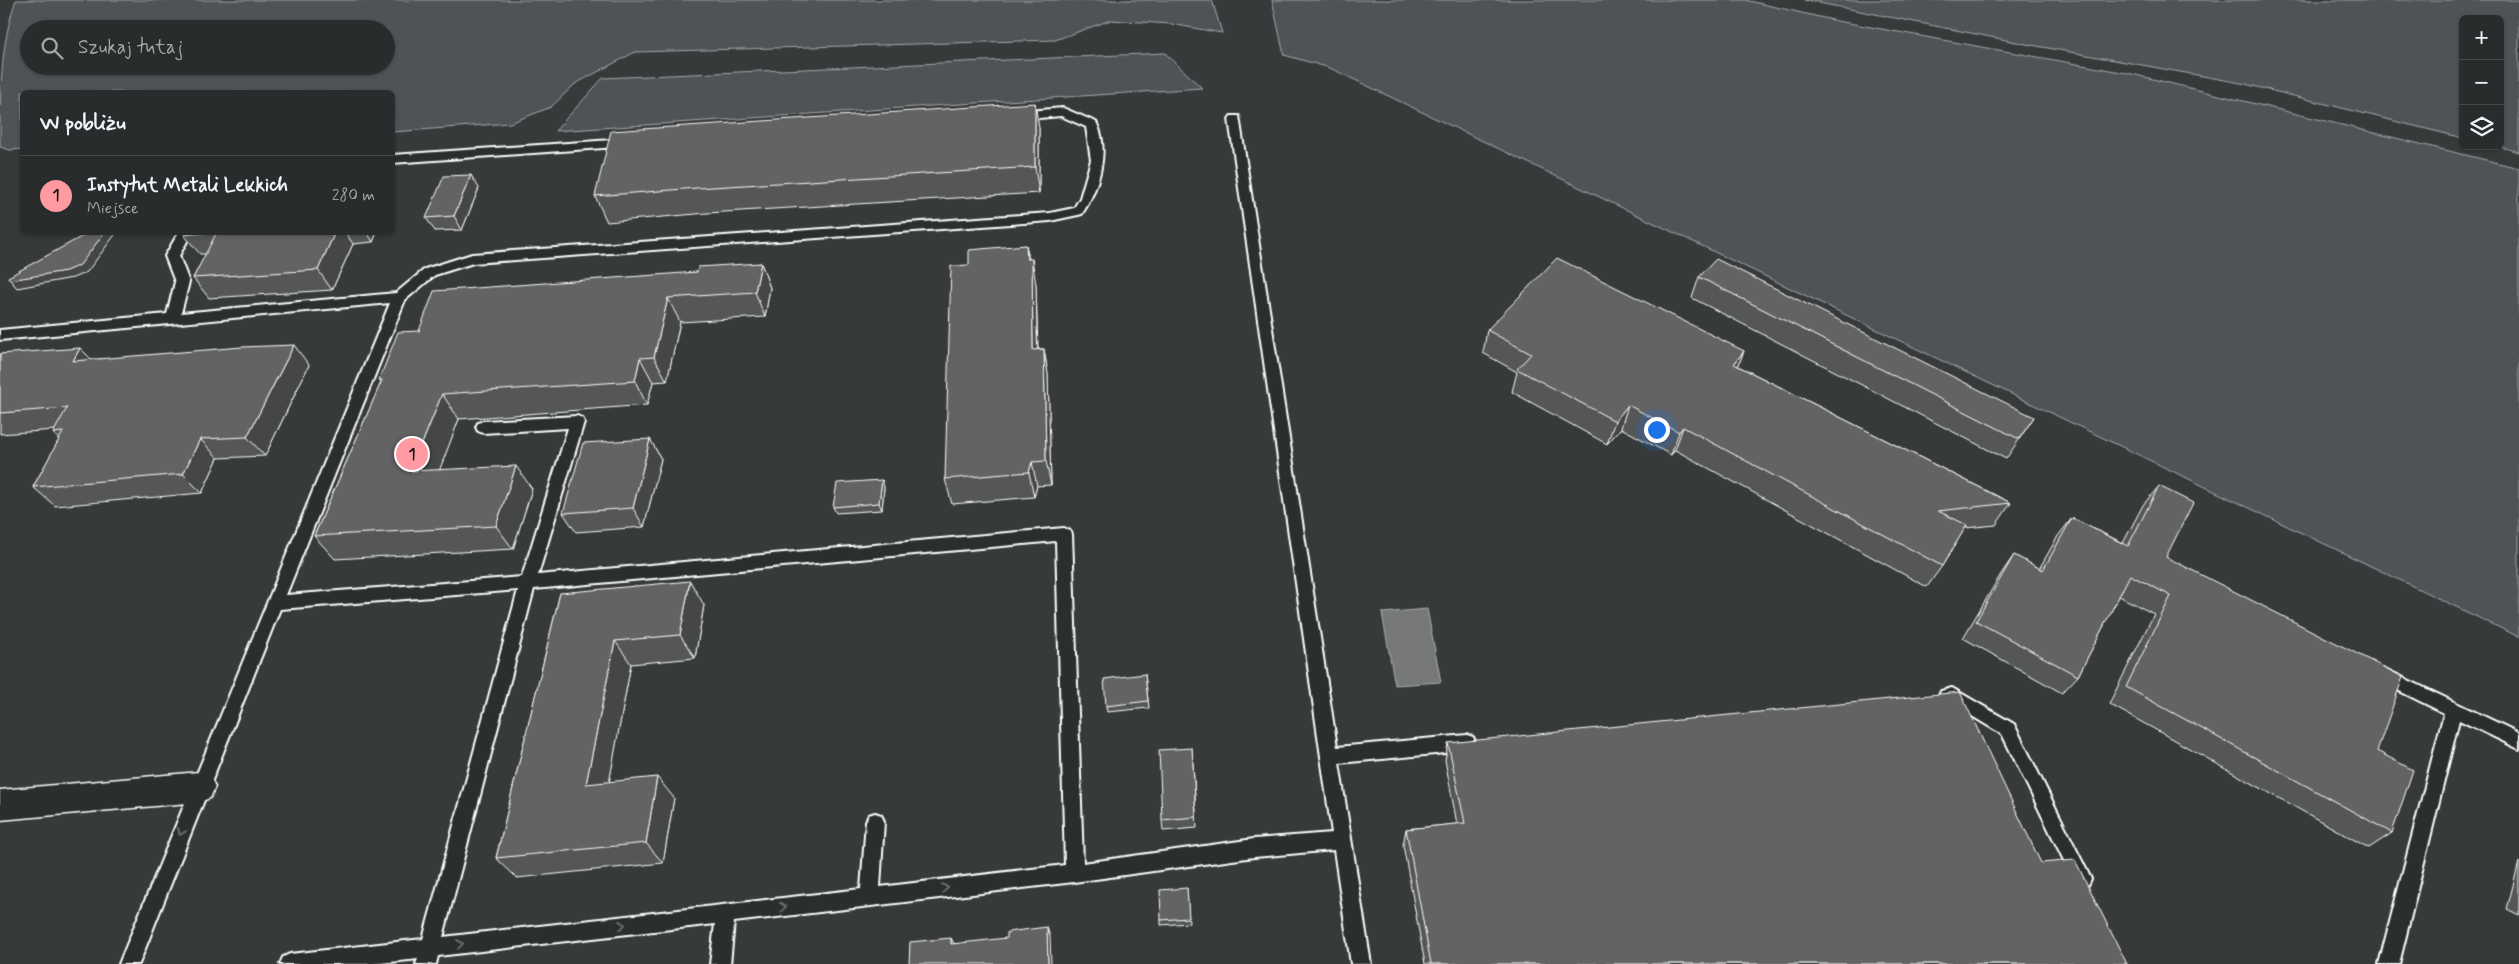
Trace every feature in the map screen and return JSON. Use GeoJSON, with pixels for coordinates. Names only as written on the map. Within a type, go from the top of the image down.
{"type":"FeatureCollection","features":[{"type":"Feature","properties":{"kind":"street"},"geometry":{"type":"LineString","coordinates":[[0,805],[199,787]]}},
{"type":"Feature","properties":{"kind":"lane"},"geometry":{"type":"LineString","coordinates":[[129,964],[199,787],[399,298],[430,272],[472,259],[1050,217],[1078,211],[1086,198],[1097,160],[1092,125],[1063,112],[1004,116]]}},
{"type":"Feature","properties":{"kind":"lane"},"geometry":{"type":"LineString","coordinates":[[1235,119],[1361,964]]}},
{"type":"Feature","properties":{"kind":"lane"},"geometry":{"type":"LineString","coordinates":[[395,159],[639,142]]}},
{"type":"Feature","properties":{"kind":"lane"},"geometry":{"type":"LineString","coordinates":[[173,318],[182,282],[172,256],[184,235]]}},
{"type":"Feature","properties":{"kind":"lane"},"geometry":{"type":"LineString","coordinates":[[0,334],[399,298]]}},
{"type":"Feature","properties":{"kind":"lane"},"geometry":{"type":"LineString","coordinates":[[428,956],[528,583],[577,422],[483,427]]}},
{"type":"Feature","properties":{"kind":"lane"},"geometry":{"type":"LineString","coordinates":[[275,603],[528,583],[1064,534],[1074,873]]}},
{"type":"Feature","properties":{"kind":"lane"},"geometry":{"type":"LineString","coordinates":[[2367,667],[2519,741]]}},
{"type":"Feature","properties":{"kind":"lane"},"geometry":{"type":"LineString","coordinates":[[1933,697],[1952,695],[2008,729],[2090,894]]}},
{"type":"Feature","properties":{"kind":"lane"},"geometry":{"type":"LineString","coordinates":[[2389,964],[2454,710]]}},
{"type":"Feature","properties":{"kind":"lane"},"geometry":{"type":"LineString","coordinates":[[1329,756],[1487,741]]}},
{"type":"Feature","properties":{"kind":"lane"},"geometry":{"type":"LineString","coordinates":[[870,897],[875,820]]}},
{"type":"Feature","properties":{"kind":"lane"},"geometry":{"type":"LineString","coordinates":[[290,964],[428,956],[726,913],[1074,873],[1254,848],[1342,841]]}},
{"type":"Feature","properties":{"kind":"lane"},"geometry":{"type":"LineString","coordinates":[[720,964],[726,913]]}},
{"type":"Feature","properties":{"kind":"shaded area"},"geometry":{"type":"Polygon","coordinates":[[[16,0],[1212,0],[1222,33],[1171,24],[1111,20],[1055,40],[635,52],[575,84],[551,107],[510,123],[395,132],[395,90],[20,90],[20,149],[10,150],[0,147],[2,72],[7,35],[16,0]]]}},
{"type":"Feature","properties":{"kind":"shaded area"},"geometry":{"type":"Polygon","coordinates":[[[1272,0],[1745,0],[1837,21],[2132,74],[2519,168],[2519,637],[1330,68],[1284,55],[1272,0]]]}},
{"type":"Feature","properties":{"kind":"shaded area"},"geometry":{"type":"Polygon","coordinates":[[[1804,0],[2519,0],[2519,152],[2504,148],[2504,15],[2459,15],[2459,137],[2241,83],[2026,44],[1804,0]]]}},
{"type":"Feature","properties":{"kind":"shaded area"},"geometry":{"type":"Polygon","coordinates":[[[1165,53],[1202,88],[555,131],[603,78],[1165,53]]]}},
{"type":"Feature","properties":{"kind":"shaded area"},"geometry":{"type":"Polygon","coordinates":[[[1427,609],[1441,682],[1395,685],[1382,613],[1427,609]]]}},
{"type":"Feature","properties":{"kind":"building"},"geometry":{"type":"Polygon","coordinates":[[[1035,103],[1035,167],[595,196],[611,131],[1035,103]]]}},
{"type":"Feature","properties":{"kind":"building"},"geometry":{"type":"Polygon","coordinates":[[[471,175],[454,216],[426,218],[444,176],[471,175]]]}},
{"type":"Feature","properties":{"kind":"building"},"geometry":{"type":"Polygon","coordinates":[[[85,235],[103,235],[80,265],[66,271],[10,280],[8,277],[85,235]]]}},
{"type":"Feature","properties":{"kind":"building"},"geometry":{"type":"Polygon","coordinates":[[[215,235],[334,235],[318,270],[193,278],[215,235]]]}},
{"type":"Feature","properties":{"kind":"building"},"geometry":{"type":"Polygon","coordinates":[[[1026,245],[1027,259],[1032,259],[1033,350],[1044,349],[1046,461],[1032,462],[1029,472],[945,479],[951,266],[969,265],[969,250],[1026,245]]]}},
{"type":"Feature","properties":{"kind":"building"},"geometry":{"type":"Polygon","coordinates":[[[1557,258],[1744,351],[1734,364],[2011,503],[1938,511],[1967,525],[1942,566],[1683,427],[1679,432],[1628,405],[1615,421],[1517,369],[1531,354],[1487,330],[1557,258]]]}},
{"type":"Feature","properties":{"kind":"building"},"geometry":{"type":"Polygon","coordinates":[[[1716,259],[2034,417],[2019,439],[1699,277],[1716,259]]]}},
{"type":"Feature","properties":{"kind":"building"},"geometry":{"type":"Polygon","coordinates":[[[761,263],[755,292],[668,298],[654,357],[640,358],[635,381],[442,394],[411,471],[516,466],[496,526],[314,536],[382,380],[379,380],[398,332],[419,331],[434,291],[697,272],[698,267],[761,263]]]}},
{"type":"Feature","properties":{"kind":"building"},"geometry":{"type":"Polygon","coordinates":[[[294,345],[247,437],[200,439],[183,474],[33,487],[63,432],[53,433],[67,408],[0,413],[0,354],[80,348],[73,361],[242,347],[294,345]]]}},
{"type":"Feature","properties":{"kind":"building"},"geometry":{"type":"Polygon","coordinates":[[[650,439],[633,508],[563,513],[583,443],[650,439]]]}},
{"type":"Feature","properties":{"kind":"building"},"geometry":{"type":"Polygon","coordinates":[[[882,480],[879,503],[833,507],[837,483],[882,480]]]}},
{"type":"Feature","properties":{"kind":"building"},"geometry":{"type":"Polygon","coordinates":[[[2159,486],[2193,503],[2166,557],[2403,677],[2377,751],[2413,770],[2392,833],[2126,687],[2171,596],[2130,575],[2078,676],[1976,621],[2014,555],[2043,570],[2072,518],[2128,546],[2159,486]]]}},
{"type":"Feature","properties":{"kind":"building"},"geometry":{"type":"Polygon","coordinates":[[[690,581],[680,635],[615,641],[586,784],[657,777],[646,843],[496,858],[560,593],[690,581]]]}},
{"type":"Feature","properties":{"kind":"building"},"geometry":{"type":"Polygon","coordinates":[[[1145,674],[1148,701],[1106,706],[1104,679],[1145,674]]]}},
{"type":"Feature","properties":{"kind":"building"},"geometry":{"type":"Polygon","coordinates":[[[1960,692],[2041,863],[2075,860],[2127,964],[1431,964],[1406,829],[1465,823],[1448,743],[1960,692]]]}},
{"type":"Feature","properties":{"kind":"building"},"geometry":{"type":"Polygon","coordinates":[[[1192,748],[1196,817],[1162,820],[1159,750],[1192,748]]]}},
{"type":"Feature","properties":{"kind":"building"},"geometry":{"type":"Polygon","coordinates":[[[1187,888],[1189,918],[1161,920],[1160,890],[1187,888]]]}},
{"type":"Feature","properties":{"kind":"building"},"geometry":{"type":"Polygon","coordinates":[[[1047,927],[1048,964],[909,964],[910,942],[951,938],[951,944],[1007,938],[1007,932],[1047,927]]]}},
{"type":"Feature","properties":{"kind":"place","name":"Instytut Metali Lekkich"},"geometry":{"type":"Point","coordinates":[412,454]}}]}
